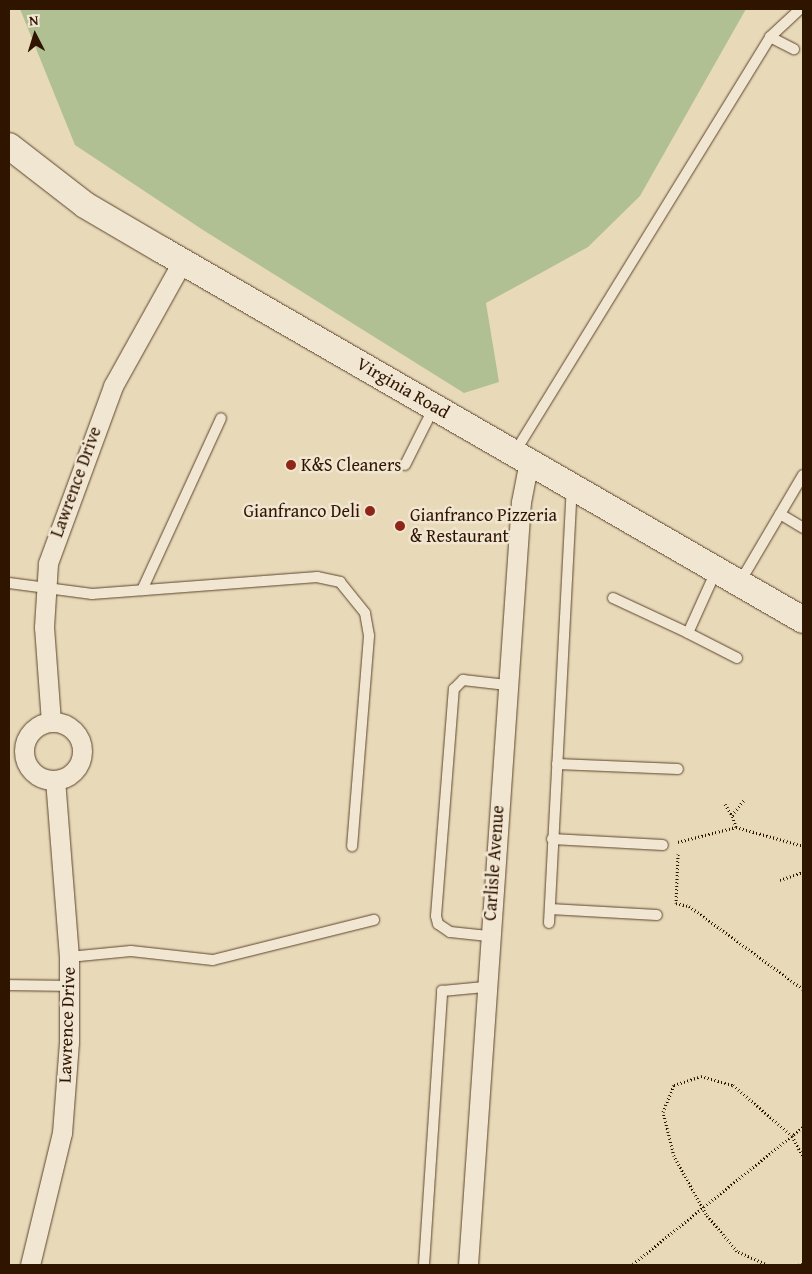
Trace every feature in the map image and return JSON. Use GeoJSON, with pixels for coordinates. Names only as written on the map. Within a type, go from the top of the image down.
{"type":"FeatureCollection","features":[{"type":"Feature","properties":{"kind":"street","name":"Virginia Road"},"geometry":{"type":"LineString","coordinates":[[9,146],[86,205],[803,620]]}},
{"type":"Feature","properties":{"kind":"street","name":"Lawrence Drive"},"geometry":{"type":"LineString","coordinates":[[51,722],[45,588],[57,531],[106,404],[182,262]]}},
{"type":"Feature","properties":{"kind":"street","name":"Carlisle Avenue"},"geometry":{"type":"LineString","coordinates":[[468,1265],[488,936],[521,502],[522,457]]}},
{"type":"Feature","properties":{"kind":"street"},"geometry":{"type":"LineString","coordinates":[[51,722],[76,732],[83,749],[72,774],[55,781],[30,770],[23,753],[28,735],[51,722]]}},
{"type":"Feature","properties":{"kind":"street","name":"Lawrence Drive"},"geometry":{"type":"LineString","coordinates":[[30,1265],[62,1133],[70,986],[55,781]]}},
{"type":"Feature","properties":{"kind":"lane"},"geometry":{"type":"LineString","coordinates":[[522,457],[770,37],[800,9]]}},
{"type":"Feature","properties":{"kind":"lane"},"geometry":{"type":"LineString","coordinates":[[770,37],[794,49]]}},
{"type":"Feature","properties":{"kind":"lane"},"geometry":{"type":"LineString","coordinates":[[404,465],[434,406]]}},
{"type":"Feature","properties":{"kind":"lane"},"geometry":{"type":"LineString","coordinates":[[142,590],[221,418]]}},
{"type":"Feature","properties":{"kind":"lane"},"geometry":{"type":"LineString","coordinates":[[740,583],[803,475]]}},
{"type":"Feature","properties":{"kind":"lane"},"geometry":{"type":"LineString","coordinates":[[549,923],[552,839],[573,486]]}},
{"type":"Feature","properties":{"kind":"lane"},"geometry":{"type":"LineString","coordinates":[[780,514],[803,528]]}},
{"type":"Feature","properties":{"kind":"lane"},"geometry":{"type":"LineString","coordinates":[[688,633],[716,570]]}},
{"type":"Feature","properties":{"kind":"lane"},"geometry":{"type":"LineString","coordinates":[[9,582],[92,594],[317,577],[340,582],[353,593],[365,613],[369,636],[352,846]]}},
{"type":"Feature","properties":{"kind":"lane"},"geometry":{"type":"LineString","coordinates":[[613,598],[737,658]]}},
{"type":"Feature","properties":{"kind":"lane"},"geometry":{"type":"LineString","coordinates":[[488,936],[450,932],[438,924],[436,916],[454,689],[464,680],[507,686]]}},
{"type":"Feature","properties":{"kind":"lane"},"geometry":{"type":"LineString","coordinates":[[557,764],[678,769]]}},
{"type":"Feature","properties":{"kind":"lane"},"geometry":{"type":"LineString","coordinates":[[552,839],[662,845]]}},
{"type":"Feature","properties":{"kind":"lane"},"geometry":{"type":"LineString","coordinates":[[550,909],[657,915]]}},
{"type":"Feature","properties":{"kind":"lane"},"geometry":{"type":"LineString","coordinates":[[69,958],[131,950],[213,960],[374,920]]}},
{"type":"Feature","properties":{"kind":"lane"},"geometry":{"type":"LineString","coordinates":[[9,985],[70,986]]}},
{"type":"Feature","properties":{"kind":"lane"},"geometry":{"type":"LineString","coordinates":[[424,1265],[442,991],[485,987]]}},
{"type":"Feature","properties":{"kind":"path"},"geometry":{"type":"LineString","coordinates":[[732,815],[744,800]]}},
{"type":"Feature","properties":{"kind":"path"},"geometry":{"type":"LineString","coordinates":[[725,804],[732,815],[736,827]]}},
{"type":"Feature","properties":{"kind":"path"},"geometry":{"type":"LineString","coordinates":[[803,846],[736,827],[678,842],[676,903],[689,906],[803,989]]}},
{"type":"Feature","properties":{"kind":"path"},"geometry":{"type":"LineString","coordinates":[[780,880],[803,872]]}},
{"type":"Feature","properties":{"kind":"path"},"geometry":{"type":"LineString","coordinates":[[768,1265],[737,1251],[703,1208],[674,1156],[663,1112],[674,1085],[701,1076],[733,1085],[792,1136],[803,1157]]}},
{"type":"Feature","properties":{"kind":"path"},"geometry":{"type":"LineString","coordinates":[[633,1264],[803,1127]]}},
{"type":"Feature","properties":{"kind":"path"},"geometry":{"type":"LineString","coordinates":[[798,1265],[803,1264]]}},
{"type":"Feature","properties":{"kind":"green space"},"geometry":{"type":"Polygon","coordinates":[[[20,9],[746,9],[640,196],[588,247],[486,303],[499,382],[464,393],[203,230],[75,145],[20,9]]]}},
{"type":"Feature","properties":{"kind":"place","name":"K&S Cleaners"},"geometry":{"type":"Point","coordinates":[291,465]}},
{"type":"Feature","properties":{"kind":"place","name":"Gianfranco Deli"},"geometry":{"type":"Point","coordinates":[370,511]}},
{"type":"Feature","properties":{"kind":"place","name":"Gianfranco Pizzeria & Restaurant"},"geometry":{"type":"Point","coordinates":[400,526]}}]}
